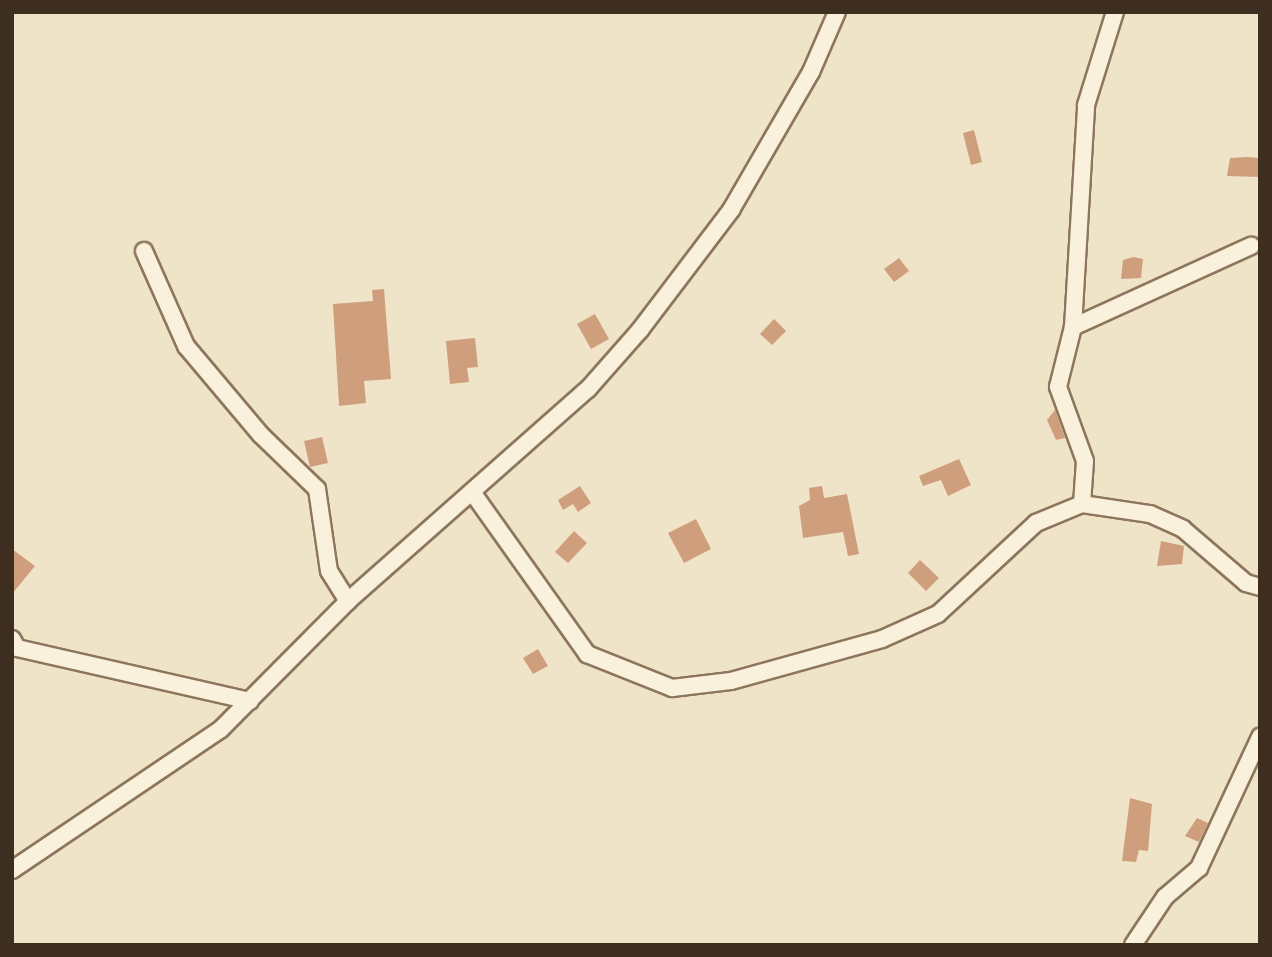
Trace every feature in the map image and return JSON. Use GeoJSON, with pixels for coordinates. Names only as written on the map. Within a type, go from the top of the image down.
{"type":"FeatureCollection","features":[{"type":"Feature","properties":{"kind":"street"},"geometry":{"type":"LineString","coordinates":[[12,870],[200,744],[250,701],[348,601],[588,390],[640,330],[731,210],[811,72],[837,12]]}},
{"type":"Feature","properties":{"kind":"street"},"geometry":{"type":"LineString","coordinates":[[1082,504],[1085,460],[1058,387],[1073,327],[1086,105],[1115,12]]}},
{"type":"Feature","properties":{"kind":"street"},"geometry":{"type":"LineString","coordinates":[[1073,327],[1251,246]]}},
{"type":"Feature","properties":{"kind":"street"},"geometry":{"type":"LineString","coordinates":[[144,251],[186,345],[261,435],[317,489],[329,571],[348,601]]}},
{"type":"Feature","properties":{"kind":"street"},"geometry":{"type":"LineString","coordinates":[[472,492],[587,654],[672,688],[731,681],[882,639],[939,614],[1036,523],[1082,504],[1150,514],[1183,529],[1246,583],[1260,587]]}},
{"type":"Feature","properties":{"kind":"street"},"geometry":{"type":"LineString","coordinates":[[12,639],[17,648],[250,701]]}},
{"type":"Feature","properties":{"kind":"street"},"geometry":{"type":"LineString","coordinates":[[1133,945],[1165,897],[1199,868],[1260,737]]}},
{"type":"Feature","properties":{"kind":"building"},"geometry":{"type":"Polygon","coordinates":[[[974,130],[982,162],[971,165],[963,133],[974,130]]]}},
{"type":"Feature","properties":{"kind":"building"},"geometry":{"type":"Polygon","coordinates":[[[1230,158],[1260,158],[1260,177],[1227,176],[1230,158]]]}},
{"type":"Feature","properties":{"kind":"building"},"geometry":{"type":"Polygon","coordinates":[[[1133,257],[1143,259],[1141,278],[1121,279],[1123,260],[1133,257]]]}},
{"type":"Feature","properties":{"kind":"building"},"geometry":{"type":"Polygon","coordinates":[[[899,258],[909,271],[894,282],[884,269],[899,258]]]}},
{"type":"Feature","properties":{"kind":"building"},"geometry":{"type":"Polygon","coordinates":[[[384,289],[391,379],[364,381],[366,403],[339,406],[333,304],[373,301],[372,290],[384,289]]]}},
{"type":"Feature","properties":{"kind":"building"},"geometry":{"type":"Polygon","coordinates":[[[595,314],[609,339],[591,349],[577,324],[595,314]]]}},
{"type":"Feature","properties":{"kind":"building"},"geometry":{"type":"Polygon","coordinates":[[[774,319],[786,331],[772,345],[760,334],[774,319]]]}},
{"type":"Feature","properties":{"kind":"building"},"geometry":{"type":"Polygon","coordinates":[[[475,338],[478,367],[467,368],[469,382],[450,384],[446,341],[475,338]]]}},
{"type":"Feature","properties":{"kind":"building"},"geometry":{"type":"Polygon","coordinates":[[[1055,410],[1065,438],[1056,440],[1047,420],[1055,410]]]}},
{"type":"Feature","properties":{"kind":"building"},"geometry":{"type":"Polygon","coordinates":[[[322,437],[328,463],[310,467],[304,441],[322,437]]]}},
{"type":"Feature","properties":{"kind":"building"},"geometry":{"type":"Polygon","coordinates":[[[959,459],[971,485],[948,496],[941,480],[923,486],[919,476],[959,459]]]}},
{"type":"Feature","properties":{"kind":"building"},"geometry":{"type":"Polygon","coordinates":[[[580,486],[591,503],[578,512],[573,504],[563,510],[558,500],[580,486]]]}},
{"type":"Feature","properties":{"kind":"building"},"geometry":{"type":"Polygon","coordinates":[[[822,486],[824,498],[847,494],[859,554],[848,556],[843,532],[803,538],[799,506],[810,500],[809,488],[822,486]]]}},
{"type":"Feature","properties":{"kind":"building"},"geometry":{"type":"Polygon","coordinates":[[[696,519],[711,549],[684,563],[668,533],[696,519]]]}},
{"type":"Feature","properties":{"kind":"building"},"geometry":{"type":"Polygon","coordinates":[[[574,531],[587,543],[568,563],[555,552],[574,531]]]}},
{"type":"Feature","properties":{"kind":"building"},"geometry":{"type":"Polygon","coordinates":[[[1161,541],[1184,546],[1182,564],[1157,566],[1161,541]]]}},
{"type":"Feature","properties":{"kind":"building"},"geometry":{"type":"Polygon","coordinates":[[[12,549],[35,566],[12,594],[12,549]]]}},
{"type":"Feature","properties":{"kind":"building"},"geometry":{"type":"Polygon","coordinates":[[[920,560],[939,578],[926,591],[908,573],[920,560]]]}},
{"type":"Feature","properties":{"kind":"building"},"geometry":{"type":"Polygon","coordinates":[[[538,649],[548,666],[533,674],[523,658],[538,649]]]}},
{"type":"Feature","properties":{"kind":"building"},"geometry":{"type":"Polygon","coordinates":[[[1130,798],[1152,804],[1148,851],[1139,850],[1136,862],[1122,861],[1130,798]]]}},
{"type":"Feature","properties":{"kind":"building"},"geometry":{"type":"Polygon","coordinates":[[[1197,818],[1208,823],[1199,842],[1185,836],[1197,818]]]}}]}
